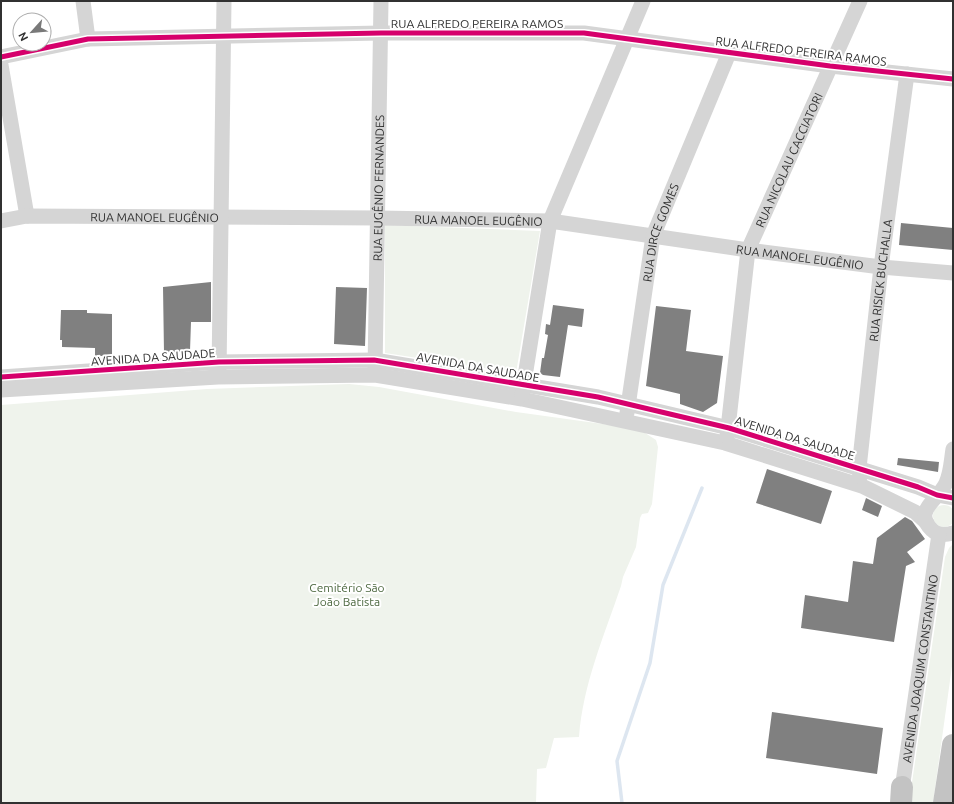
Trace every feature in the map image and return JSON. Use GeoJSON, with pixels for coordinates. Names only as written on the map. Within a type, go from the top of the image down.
{"type":"FeatureCollection","features":[{"type":"Feature","properties":{"kind":"highway"},"geometry":{"type":"LineString","coordinates":[[944,803],[953,745]]}},
{"type":"Feature","properties":{"kind":"street"},"geometry":{"type":"LineString","coordinates":[[83,1],[88,39]]}},
{"type":"Feature","properties":{"kind":"street"},"geometry":{"type":"LineString","coordinates":[[219,369],[224,1]]}},
{"type":"Feature","properties":{"kind":"street","name":"RUA EUGÊNIO FERNANDES"},"geometry":{"type":"LineString","coordinates":[[375,375],[374,360],[378,218],[381,1]]}},
{"type":"Feature","properties":{"kind":"street"},"geometry":{"type":"LineString","coordinates":[[523,392],[550,221],[644,1]]}},
{"type":"Feature","properties":{"kind":"street"},"geometry":{"type":"LineString","coordinates":[[847,1],[847,28]]}},
{"type":"Feature","properties":{"kind":"street","name":"RUA NICOLAU CACCIATORI"},"geometry":{"type":"LineString","coordinates":[[725,443],[729,428],[748,250],[860,1]]}},
{"type":"Feature","properties":{"kind":"street","name":"RUA ALFREDO PEREIRA RAMOS"},"geometry":{"type":"LineString","coordinates":[[1,57],[88,39],[381,33],[584,34],[627,38],[830,66],[953,79]]}},
{"type":"Feature","properties":{"kind":"street","name":"RUA DIRCE GOMES"},"geometry":{"type":"LineString","coordinates":[[626,422],[653,236],[729,53]]}},
{"type":"Feature","properties":{"kind":"street"},"geometry":{"type":"LineString","coordinates":[[1,65],[27,216]]}},
{"type":"Feature","properties":{"kind":"street","name":"RUA RISICK BUCHALLA"},"geometry":{"type":"LineString","coordinates":[[862,486],[859,468],[881,267],[907,74]]}},
{"type":"Feature","properties":{"kind":"street","name":"RUA MANOEL EUGÊNIO"},"geometry":{"type":"LineString","coordinates":[[1,221],[27,216],[378,218],[550,221],[748,250],[881,267],[953,273]]}},
{"type":"Feature","properties":{"kind":"street","name":"AVENIDA DA SAUDADE"},"geometry":{"type":"LineString","coordinates":[[1,377],[219,369],[374,360],[523,392],[626,422],[725,443],[862,486],[914,512],[927,523],[932,530],[946,533]]}},
{"type":"Feature","properties":{"kind":"street","name":"AVENIDA DA SAUDADE"},"geometry":{"type":"LineString","coordinates":[[1,390],[219,369],[375,375],[523,392],[598,397],[729,428],[859,468],[937,495],[953,498]]}},
{"type":"Feature","properties":{"kind":"street"},"geometry":{"type":"LineString","coordinates":[[927,523],[925,514],[927,508],[944,487],[950,473],[953,449]]}},
{"type":"Feature","properties":{"kind":"street"},"geometry":{"type":"LineString","coordinates":[[802,468],[803,451]]}},
{"type":"Feature","properties":{"kind":"street","name":"AVENIDA JOAQUIM CONSTANTINO"},"geometry":{"type":"LineString","coordinates":[[901,798],[946,533]]}},
{"type":"Feature","properties":{"kind":"green space"},"geometry":{"type":"Polygon","coordinates":[[[385,225],[540,231],[516,373],[385,353],[385,225]]]}},
{"type":"Feature","properties":{"kind":"green space","name":"Cemitério São João Batista"},"geometry":{"type":"Polygon","coordinates":[[[349,384],[379,387],[516,412],[639,429],[656,440],[658,447],[652,504],[648,513],[642,514],[640,518],[636,547],[623,577],[595,660],[581,717],[579,737],[554,738],[546,768],[537,769],[536,803],[1,803],[1,405],[207,389],[349,384]]]}},
{"type":"Feature","properties":{"kind":"green space"},"geometry":{"type":"Polygon","coordinates":[[[944,505],[952,508],[955,516],[952,524],[944,527],[936,524],[933,516],[936,508],[944,505]]]}},
{"type":"Feature","properties":{"kind":"green space"},"geometry":{"type":"Polygon","coordinates":[[[953,544],[953,659],[933,803],[909,803],[945,557],[949,548],[953,544]]]}},
{"type":"Feature","properties":{"kind":"building"},"geometry":{"type":"Polygon","coordinates":[[[901,223],[953,228],[953,250],[899,245],[901,223]]]}},
{"type":"Feature","properties":{"kind":"building"},"geometry":{"type":"Polygon","coordinates":[[[211,282],[211,322],[191,322],[190,351],[164,353],[163,287],[211,282]]]}},
{"type":"Feature","properties":{"kind":"building"},"geometry":{"type":"Polygon","coordinates":[[[336,287],[367,288],[365,346],[334,344],[336,287]]]}},
{"type":"Feature","properties":{"kind":"building"},"geometry":{"type":"Polygon","coordinates":[[[553,305],[584,309],[582,327],[568,325],[560,377],[543,375],[540,373],[548,335],[545,334],[546,324],[550,325],[553,305]]]}},
{"type":"Feature","properties":{"kind":"building"},"geometry":{"type":"Polygon","coordinates":[[[656,306],[691,310],[686,351],[723,356],[717,403],[703,412],[680,404],[680,394],[646,386],[656,306]]]}},
{"type":"Feature","properties":{"kind":"building"},"geometry":{"type":"Polygon","coordinates":[[[61,310],[87,310],[87,313],[112,314],[112,356],[95,356],[95,348],[62,347],[62,340],[60,340],[61,310]]]}},
{"type":"Feature","properties":{"kind":"building"},"geometry":{"type":"Polygon","coordinates":[[[898,458],[939,462],[938,472],[897,465],[898,458]]]}},
{"type":"Feature","properties":{"kind":"building"},"geometry":{"type":"Polygon","coordinates":[[[767,469],[832,491],[821,524],[756,503],[767,469]]]}},
{"type":"Feature","properties":{"kind":"building"},"geometry":{"type":"Polygon","coordinates":[[[866,498],[882,506],[878,517],[862,510],[866,498]]]}},
{"type":"Feature","properties":{"kind":"building"},"geometry":{"type":"Polygon","coordinates":[[[905,517],[912,521],[925,539],[907,552],[915,562],[906,566],[894,642],[801,628],[805,595],[848,602],[853,561],[873,564],[877,538],[905,517]]]}},
{"type":"Feature","properties":{"kind":"building"},"geometry":{"type":"Polygon","coordinates":[[[772,712],[883,728],[877,774],[766,758],[772,712]]]}},
{"type":"Feature","properties":{"kind":"waterway"},"geometry":{"type":"LineString","coordinates":[[622,803],[617,761],[650,663],[663,585],[702,488]]}},
{"type":"Feature","properties":{"kind":"cycle path"},"geometry":{"type":"LineString","coordinates":[[1,57],[88,39],[381,33],[584,33],[830,66],[953,79]]}},
{"type":"Feature","properties":{"kind":"cycle path"},"geometry":{"type":"LineString","coordinates":[[1,377],[219,362],[374,360],[598,397],[729,428],[918,487],[937,495],[953,498]]}}]}
